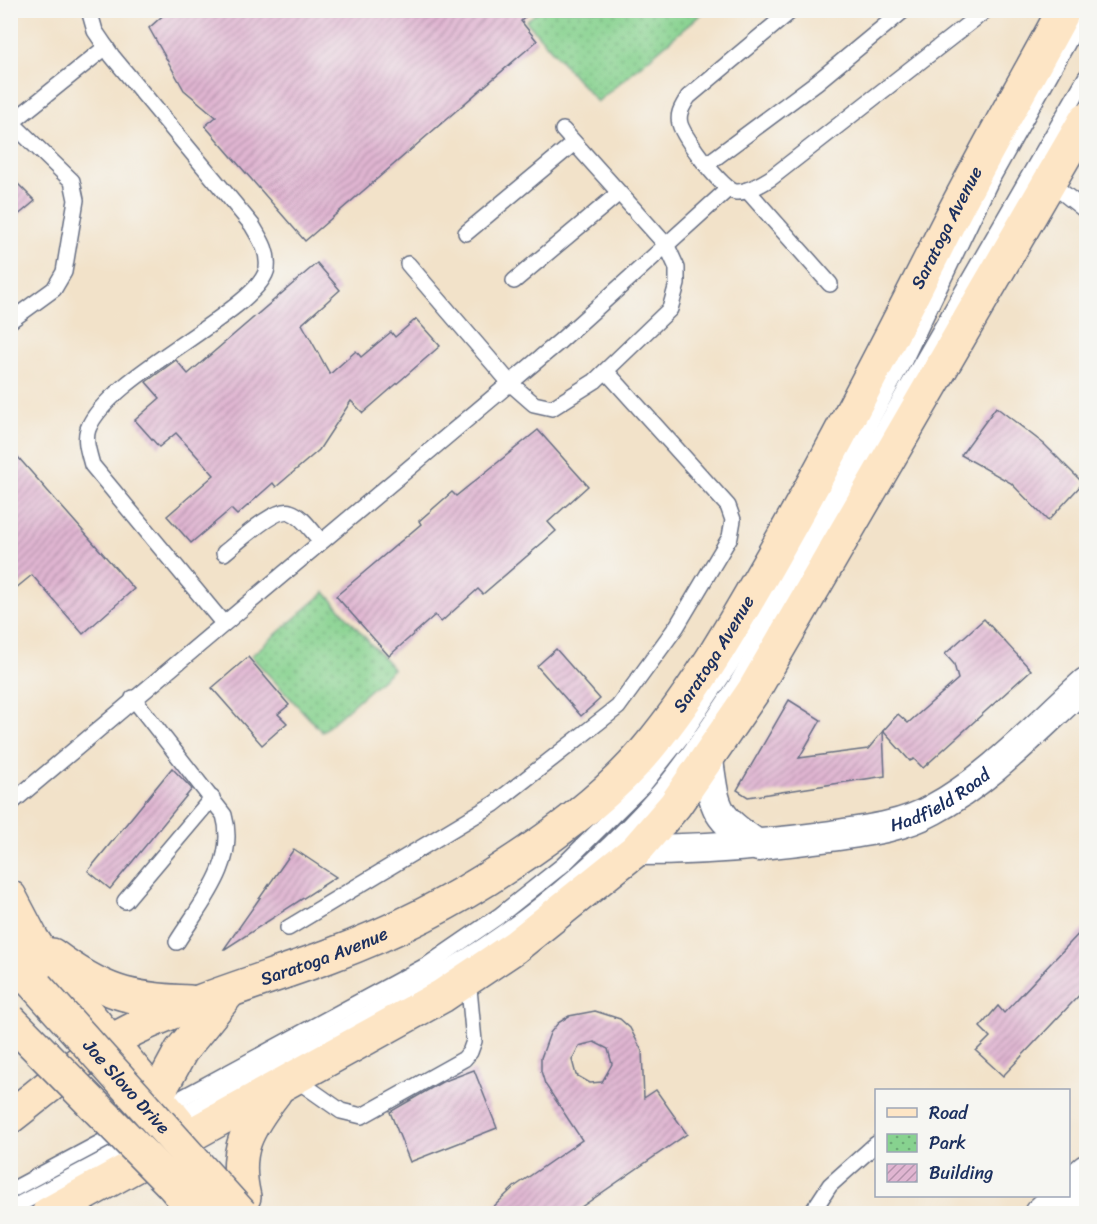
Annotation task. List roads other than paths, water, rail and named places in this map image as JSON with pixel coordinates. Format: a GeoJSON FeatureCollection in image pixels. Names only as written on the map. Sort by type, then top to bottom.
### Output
{"type":"FeatureCollection","features":[{"type":"Feature","properties":{"kind":"main road","name":"Saratoga Avenue"},"geometry":{"type":"LineString","coordinates":[[10,1117],[111,1042],[216,996],[332,955],[438,908],[507,867],[575,818],[647,750],[692,689],[728,634],[822,469],[867,386],[979,161],[1064,10]]}},
{"type":"Feature","properties":{"kind":"main road"},"geometry":{"type":"LineString","coordinates":[[48,1214],[160,1124],[287,1082],[442,996],[515,947],[636,850],[675,805],[754,690],[1041,176],[1086,119]]}},
{"type":"Feature","properties":{"kind":"main road"},"geometry":{"type":"LineString","coordinates":[[10,897],[21,949],[111,1042],[160,1124],[190,1214]]}},
{"type":"Feature","properties":{"kind":"main road"},"geometry":{"type":"LineString","coordinates":[[21,949],[117,993],[144,999],[216,996]]}},
{"type":"Feature","properties":{"kind":"main road","name":"Joe Slovo Drive"},"geometry":{"type":"LineString","coordinates":[[21,949],[37,987],[247,1208]]}},
{"type":"Feature","properties":{"kind":"main road"},"geometry":{"type":"LineString","coordinates":[[160,1124],[181,1051],[216,996]]}},
{"type":"Feature","properties":{"kind":"main road","name":"Joe Slovo Drive"},"geometry":{"type":"LineString","coordinates":[[10,1020],[170,1182],[198,1214]]}},
{"type":"Feature","properties":{"kind":"main road"},"geometry":{"type":"LineString","coordinates":[[247,1208],[238,1173],[245,1138],[258,1113],[287,1082]]}},
{"type":"Feature","properties":{"kind":"main road"},"geometry":{"type":"LineString","coordinates":[[160,1124],[247,1208]]}},
{"type":"Feature","properties":{"kind":"street","name":"Hadfield Road"},"geometry":{"type":"LineString","coordinates":[[636,850],[759,846],[897,824],[931,811],[990,769],[1086,683]]}},
{"type":"Feature","properties":{"kind":"street"},"geometry":{"type":"LineString","coordinates":[[708,760],[713,797],[722,819],[759,846]]}},
{"type":"Feature","properties":{"kind":"street"},"geometry":{"type":"LineString","coordinates":[[1070,1184],[1086,1170]]}},
{"type":"Feature","properties":{"kind":"street"},"geometry":{"type":"LineString","coordinates":[[1039,1214],[1057,1197]]}},
{"type":"Feature","properties":{"kind":"street"},"geometry":{"type":"LineString","coordinates":[[1076,1214],[1086,1203]]}},
{"type":"Feature","properties":{"kind":"lane"},"geometry":{"type":"LineString","coordinates":[[89,10],[95,30],[106,47],[252,225],[267,252],[267,269],[250,294],[124,387],[102,408],[88,429],[86,446],[93,465],[118,500],[223,623]]}},
{"type":"Feature","properties":{"kind":"lane"},"geometry":{"type":"LineString","coordinates":[[792,10],[688,97],[679,113],[680,124],[686,138],[728,190],[738,192],[747,190],[771,178],[986,10]]}},
{"type":"Feature","properties":{"kind":"lane"},"geometry":{"type":"LineString","coordinates":[[707,164],[817,82],[904,10]]}},
{"type":"Feature","properties":{"kind":"lane"},"geometry":{"type":"LineString","coordinates":[[10,1191],[160,1124],[446,952],[499,916],[563,865],[642,786],[684,734],[734,659],[843,472],[904,361],[990,183],[1086,10]]}},
{"type":"Feature","properties":{"kind":"lane"},"geometry":{"type":"LineString","coordinates":[[10,321],[54,289],[64,272],[76,200],[72,181],[11,123],[106,47]]}},
{"type":"Feature","properties":{"kind":"lane"},"geometry":{"type":"LineString","coordinates":[[10,1209],[160,1124],[444,971],[510,926],[563,884],[644,809],[700,739],[735,686],[1041,176],[1086,77]]}},
{"type":"Feature","properties":{"kind":"lane"},"geometry":{"type":"LineString","coordinates":[[408,264],[510,383],[534,404],[552,408],[578,394],[606,371],[670,309],[677,284],[677,268],[667,246],[562,130]]}},
{"type":"Feature","properties":{"kind":"lane"},"geometry":{"type":"LineString","coordinates":[[466,233],[574,143]]}},
{"type":"Feature","properties":{"kind":"lane"},"geometry":{"type":"LineString","coordinates":[[1041,176],[1086,211]]}},
{"type":"Feature","properties":{"kind":"lane"},"geometry":{"type":"LineString","coordinates":[[10,804],[133,698],[510,383],[728,190]]}},
{"type":"Feature","properties":{"kind":"lane"},"geometry":{"type":"LineString","coordinates":[[747,190],[830,284]]}},
{"type":"Feature","properties":{"kind":"lane"},"geometry":{"type":"LineString","coordinates":[[514,281],[619,194]]}},
{"type":"Feature","properties":{"kind":"lane"},"geometry":{"type":"LineString","coordinates":[[288,928],[494,804],[618,707],[677,626],[730,537],[732,520],[728,506],[606,371]]}},
{"type":"Feature","properties":{"kind":"lane"},"geometry":{"type":"LineString","coordinates":[[224,553],[275,513],[289,511],[299,516],[321,541]]}},
{"type":"Feature","properties":{"kind":"lane"},"geometry":{"type":"LineString","coordinates":[[133,698],[212,798],[224,815],[229,830],[225,863],[177,942]]}},
{"type":"Feature","properties":{"kind":"lane"},"geometry":{"type":"LineString","coordinates":[[125,901],[212,798]]}},
{"type":"Feature","properties":{"kind":"lane"},"geometry":{"type":"LineString","coordinates":[[287,1082],[341,1111],[362,1116],[464,1059],[474,1041],[468,978]]}},
{"type":"Feature","properties":{"kind":"lane"},"geometry":{"type":"LineString","coordinates":[[811,1214],[830,1185],[875,1145]]}}]}
